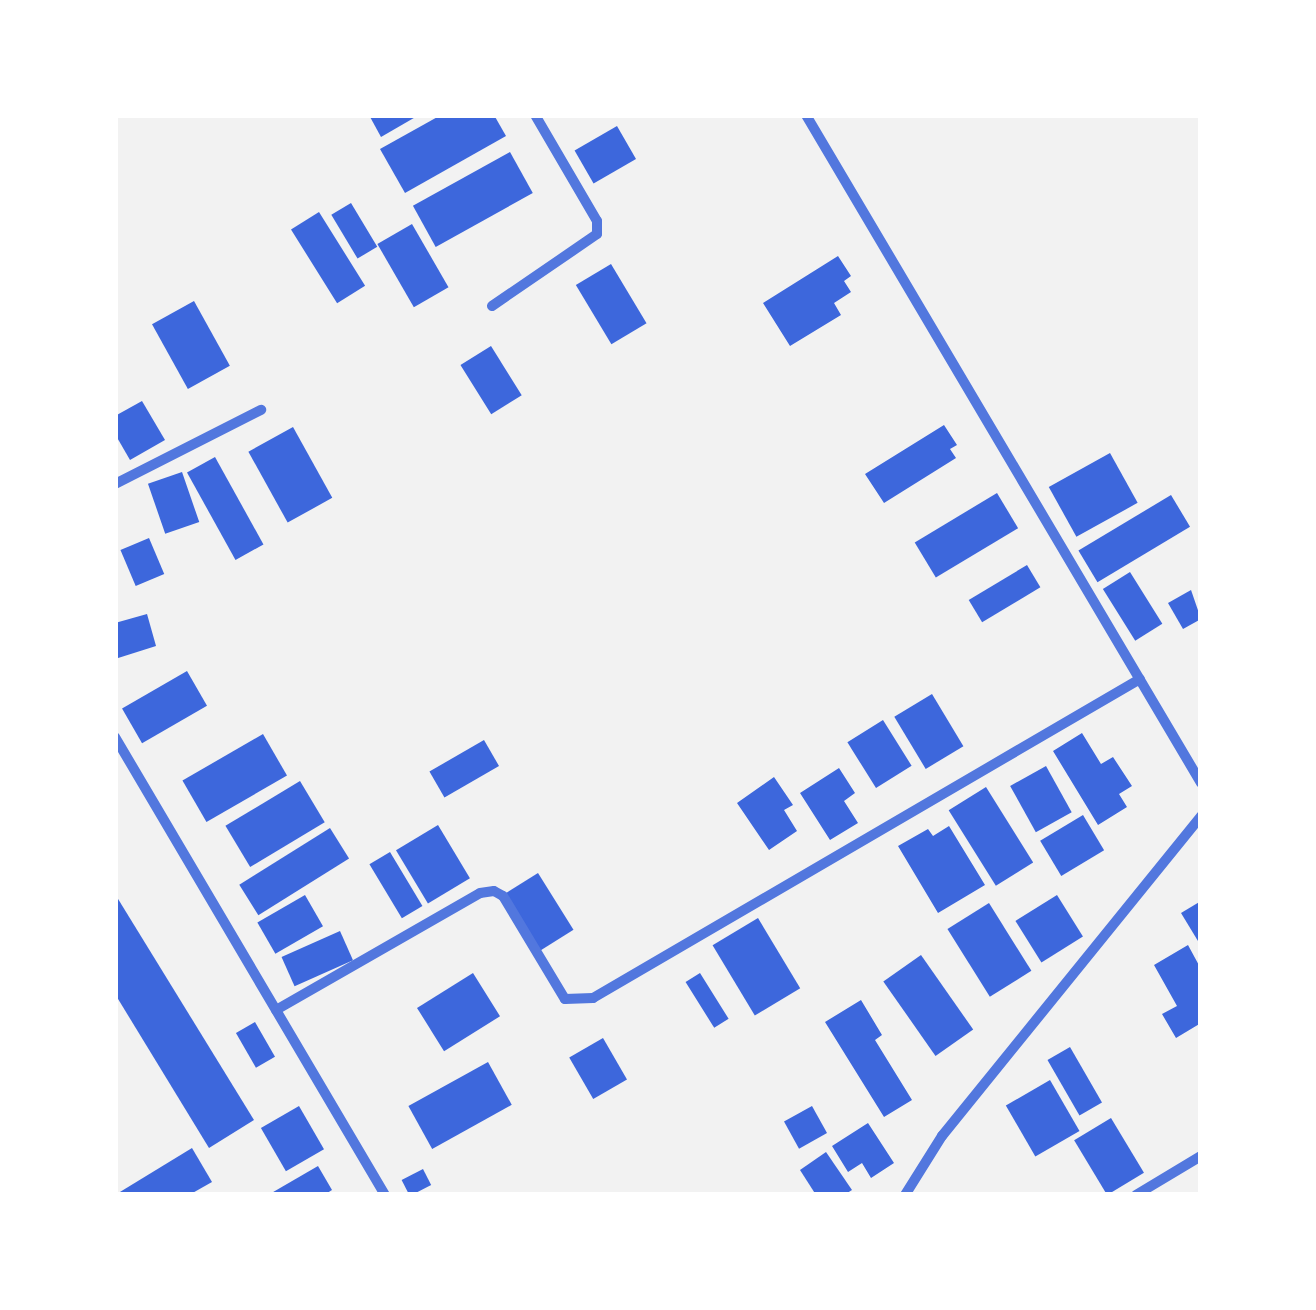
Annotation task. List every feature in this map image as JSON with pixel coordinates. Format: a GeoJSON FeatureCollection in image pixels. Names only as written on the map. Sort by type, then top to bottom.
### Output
{"type":"FeatureCollection","features":[{"type":"Feature","properties":{"kind":"street"},"geometry":{"type":"LineString","coordinates":[[492,306],[597,234],[597,221],[535,115]]}},
{"type":"Feature","properties":{"kind":"street"},"geometry":{"type":"LineString","coordinates":[[806,115],[1201,783]]}},
{"type":"Feature","properties":{"kind":"street"},"geometry":{"type":"LineString","coordinates":[[115,484],[261,410]]}},
{"type":"Feature","properties":{"kind":"street"},"geometry":{"type":"LineString","coordinates":[[276,1010],[480,893],[494,891],[503,896],[565,998],[594,998],[1140,679]]}},
{"type":"Feature","properties":{"kind":"street"},"geometry":{"type":"LineString","coordinates":[[117,745],[385,1195]]}},
{"type":"Feature","properties":{"kind":"street"},"geometry":{"type":"LineString","coordinates":[[906,1195],[942,1136],[1201,816]]}},
{"type":"Feature","properties":{"kind":"street"},"geometry":{"type":"LineString","coordinates":[[1136,1195],[1201,1156]]}},
{"type":"Feature","properties":{"kind":"building"},"geometry":{"type":"Polygon","coordinates":[[[369,115],[419,115],[381,137],[369,115]]]}},
{"type":"Feature","properties":{"kind":"building"},"geometry":{"type":"Polygon","coordinates":[[[441,115],[494,115],[506,136],[405,193],[380,149],[441,115]]]}},
{"type":"Feature","properties":{"kind":"building"},"geometry":{"type":"Polygon","coordinates":[[[617,126],[636,159],[594,183],[575,150],[617,126]]]}},
{"type":"Feature","properties":{"kind":"building"},"geometry":{"type":"Polygon","coordinates":[[[510,152],[533,193],[436,247],[413,206],[510,152]]]}},
{"type":"Feature","properties":{"kind":"building"},"geometry":{"type":"Polygon","coordinates":[[[351,203],[377,247],[358,259],[331,215],[351,203]]]}},
{"type":"Feature","properties":{"kind":"building"},"geometry":{"type":"Polygon","coordinates":[[[319,212],[365,286],[337,303],[291,229],[319,212]]]}},
{"type":"Feature","properties":{"kind":"building"},"geometry":{"type":"Polygon","coordinates":[[[412,224],[448,287],[414,307],[377,244],[412,224]]]}},
{"type":"Feature","properties":{"kind":"building"},"geometry":{"type":"Polygon","coordinates":[[[838,256],[851,276],[844,281],[851,292],[834,303],[841,315],[790,346],[763,303],[838,256]]]}},
{"type":"Feature","properties":{"kind":"building"},"geometry":{"type":"Polygon","coordinates":[[[611,264],[647,323],[611,344],[576,285],[611,264]]]}},
{"type":"Feature","properties":{"kind":"building"},"geometry":{"type":"Polygon","coordinates":[[[194,301],[230,366],[188,389],[152,324],[194,301]]]}},
{"type":"Feature","properties":{"kind":"building"},"geometry":{"type":"Polygon","coordinates":[[[491,346],[522,395],[491,414],[460,365],[491,346]]]}},
{"type":"Feature","properties":{"kind":"building"},"geometry":{"type":"Polygon","coordinates":[[[142,401],[165,440],[130,460],[115,434],[115,416],[142,401]]]}},
{"type":"Feature","properties":{"kind":"building"},"geometry":{"type":"Polygon","coordinates":[[[944,425],[957,445],[950,449],[956,458],[884,503],[865,474],[944,425]]]}},
{"type":"Feature","properties":{"kind":"building"},"geometry":{"type":"Polygon","coordinates":[[[293,427],[332,498],[288,523],[248,452],[293,427]]]}},
{"type":"Feature","properties":{"kind":"building"},"geometry":{"type":"Polygon","coordinates":[[[1110,453],[1138,503],[1076,537],[1049,487],[1110,453]]]}},
{"type":"Feature","properties":{"kind":"building"},"geometry":{"type":"Polygon","coordinates":[[[215,457],[263,544],[235,560],[187,473],[215,457]]]}},
{"type":"Feature","properties":{"kind":"building"},"geometry":{"type":"Polygon","coordinates":[[[182,472],[199,522],[165,534],[148,484],[182,472]]]}},
{"type":"Feature","properties":{"kind":"building"},"geometry":{"type":"Polygon","coordinates":[[[997,493],[1018,528],[936,578],[915,542],[997,493]]]}},
{"type":"Feature","properties":{"kind":"building"},"geometry":{"type":"Polygon","coordinates":[[[1171,495],[1190,527],[1097,582],[1078,551],[1171,495]]]}},
{"type":"Feature","properties":{"kind":"building"},"geometry":{"type":"Polygon","coordinates":[[[149,538],[164,574],[136,586],[120,550],[149,538]]]}},
{"type":"Feature","properties":{"kind":"building"},"geometry":{"type":"Polygon","coordinates":[[[1027,565],[1040,587],[982,622],[969,600],[1027,565]]]}},
{"type":"Feature","properties":{"kind":"building"},"geometry":{"type":"Polygon","coordinates":[[[1130,572],[1162,624],[1135,641],[1103,589],[1130,572]]]}},
{"type":"Feature","properties":{"kind":"building"},"geometry":{"type":"Polygon","coordinates":[[[1191,590],[1201,619],[1183,629],[1168,603],[1191,590]]]}},
{"type":"Feature","properties":{"kind":"building"},"geometry":{"type":"Polygon","coordinates":[[[147,614],[156,646],[115,659],[115,623],[147,614]]]}},
{"type":"Feature","properties":{"kind":"building"},"geometry":{"type":"Polygon","coordinates":[[[187,671],[207,706],[142,743],[122,708],[187,671]]]}},
{"type":"Feature","properties":{"kind":"building"},"geometry":{"type":"Polygon","coordinates":[[[932,694],[963,746],[926,769],[894,717],[932,694]]]}},
{"type":"Feature","properties":{"kind":"building"},"geometry":{"type":"Polygon","coordinates":[[[883,720],[912,766],[876,788],[847,742],[883,720]]]}},
{"type":"Feature","properties":{"kind":"building"},"geometry":{"type":"Polygon","coordinates":[[[1082,733],[1101,764],[1113,757],[1132,786],[1119,794],[1127,807],[1098,825],[1053,751],[1082,733]]]}},
{"type":"Feature","properties":{"kind":"building"},"geometry":{"type":"Polygon","coordinates":[[[263,734],[287,776],[206,822],[182,780],[263,734]]]}},
{"type":"Feature","properties":{"kind":"building"},"geometry":{"type":"Polygon","coordinates":[[[484,740],[499,766],[444,797],[429,772],[484,740]]]}},
{"type":"Feature","properties":{"kind":"building"},"geometry":{"type":"Polygon","coordinates":[[[1046,766],[1072,812],[1036,832],[1010,786],[1046,766]]]}},
{"type":"Feature","properties":{"kind":"building"},"geometry":{"type":"Polygon","coordinates":[[[839,768],[855,793],[844,801],[858,823],[830,840],[800,793],[839,768]]]}},
{"type":"Feature","properties":{"kind":"building"},"geometry":{"type":"Polygon","coordinates":[[[774,777],[793,805],[784,810],[797,831],[769,850],[737,803],[774,777]]]}},
{"type":"Feature","properties":{"kind":"building"},"geometry":{"type":"Polygon","coordinates":[[[300,781],[325,822],[250,867],[225,826],[300,781]]]}},
{"type":"Feature","properties":{"kind":"building"},"geometry":{"type":"Polygon","coordinates":[[[986,787],[1033,862],[996,886],[949,810],[986,787]]]}},
{"type":"Feature","properties":{"kind":"building"},"geometry":{"type":"Polygon","coordinates":[[[1083,815],[1104,850],[1061,876],[1040,841],[1083,815]]]}},
{"type":"Feature","properties":{"kind":"building"},"geometry":{"type":"Polygon","coordinates":[[[438,825],[470,878],[428,903],[396,850],[438,825]]]}},
{"type":"Feature","properties":{"kind":"building"},"geometry":{"type":"Polygon","coordinates":[[[949,826],[985,885],[938,913],[898,846],[928,829],[933,836],[949,826]]]}},
{"type":"Feature","properties":{"kind":"building"},"geometry":{"type":"Polygon","coordinates":[[[330,828],[349,859],[258,915],[239,885],[330,828]]]}},
{"type":"Feature","properties":{"kind":"building"},"geometry":{"type":"Polygon","coordinates":[[[390,852],[422,906],[402,918],[369,864],[390,852]]]}},
{"type":"Feature","properties":{"kind":"building"},"geometry":{"type":"Polygon","coordinates":[[[538,873],[574,930],[540,950],[505,894],[538,873]]]}},
{"type":"Feature","properties":{"kind":"building"},"geometry":{"type":"Polygon","coordinates":[[[115,894],[254,1120],[209,1148],[115,994],[115,894]]]}},
{"type":"Feature","properties":{"kind":"building"},"geometry":{"type":"Polygon","coordinates":[[[305,895],[323,926],[275,954],[257,922],[305,895]]]}},
{"type":"Feature","properties":{"kind":"building"},"geometry":{"type":"Polygon","coordinates":[[[1057,895],[1083,937],[1041,963],[1015,921],[1057,895]]]}},
{"type":"Feature","properties":{"kind":"building"},"geometry":{"type":"Polygon","coordinates":[[[1201,901],[1201,946],[1181,913],[1201,901]]]}},
{"type":"Feature","properties":{"kind":"building"},"geometry":{"type":"Polygon","coordinates":[[[989,903],[1031,971],[990,997],[947,929],[989,903]]]}},
{"type":"Feature","properties":{"kind":"building"},"geometry":{"type":"Polygon","coordinates":[[[758,918],[800,988],[755,1016],[713,945],[758,918]]]}},
{"type":"Feature","properties":{"kind":"building"},"geometry":{"type":"Polygon","coordinates":[[[340,931],[353,960],[295,986],[282,957],[340,931]]]}},
{"type":"Feature","properties":{"kind":"building"},"geometry":{"type":"Polygon","coordinates":[[[1188,945],[1201,969],[1201,1023],[1176,1038],[1162,1014],[1177,1006],[1154,965],[1188,945]]]}},
{"type":"Feature","properties":{"kind":"building"},"geometry":{"type":"Polygon","coordinates":[[[921,955],[973,1030],[936,1056],[883,981],[921,955]]]}},
{"type":"Feature","properties":{"kind":"building"},"geometry":{"type":"Polygon","coordinates":[[[473,973],[500,1016],[444,1051],[417,1008],[473,973]]]}},
{"type":"Feature","properties":{"kind":"building"},"geometry":{"type":"Polygon","coordinates":[[[700,973],[729,1019],[714,1028],[686,982],[700,973]]]}},
{"type":"Feature","properties":{"kind":"building"},"geometry":{"type":"Polygon","coordinates":[[[861,1000],[882,1035],[875,1040],[912,1100],[884,1117],[825,1022],[861,1000]]]}},
{"type":"Feature","properties":{"kind":"building"},"geometry":{"type":"Polygon","coordinates":[[[255,1022],[275,1057],[256,1068],[236,1033],[255,1022]]]}},
{"type":"Feature","properties":{"kind":"building"},"geometry":{"type":"Polygon","coordinates":[[[603,1038],[627,1080],[593,1099],[569,1058],[603,1038]]]}},
{"type":"Feature","properties":{"kind":"building"},"geometry":{"type":"Polygon","coordinates":[[[1070,1047],[1102,1102],[1079,1115],[1047,1060],[1070,1047]]]}},
{"type":"Feature","properties":{"kind":"building"},"geometry":{"type":"Polygon","coordinates":[[[488,1062],[512,1105],[432,1149],[408,1106],[488,1062]]]}},
{"type":"Feature","properties":{"kind":"building"},"geometry":{"type":"Polygon","coordinates":[[[1050,1080],[1080,1131],[1035,1157],[1006,1106],[1050,1080]]]}},
{"type":"Feature","properties":{"kind":"building"},"geometry":{"type":"Polygon","coordinates":[[[299,1106],[324,1149],[286,1171],[261,1128],[299,1106]]]}},
{"type":"Feature","properties":{"kind":"building"},"geometry":{"type":"Polygon","coordinates":[[[812,1106],[827,1133],[799,1149],[784,1122],[812,1106]]]}},
{"type":"Feature","properties":{"kind":"building"},"geometry":{"type":"Polygon","coordinates":[[[1111,1118],[1144,1173],[1107,1195],[1074,1140],[1111,1118]]]}},
{"type":"Feature","properties":{"kind":"building"},"geometry":{"type":"Polygon","coordinates":[[[868,1123],[894,1163],[871,1178],[862,1163],[848,1172],[832,1146],[868,1123]]]}},
{"type":"Feature","properties":{"kind":"building"},"geometry":{"type":"Polygon","coordinates":[[[192,1148],[212,1182],[189,1195],[115,1195],[192,1148]]]}},
{"type":"Feature","properties":{"kind":"building"},"geometry":{"type":"Polygon","coordinates":[[[826,1152],[852,1190],[844,1195],[816,1195],[800,1170],[826,1152]]]}},
{"type":"Feature","properties":{"kind":"building"},"geometry":{"type":"Polygon","coordinates":[[[318,1166],[332,1190],[324,1195],[268,1195],[318,1166]]]}},
{"type":"Feature","properties":{"kind":"building"},"geometry":{"type":"Polygon","coordinates":[[[423,1169],[431,1185],[409,1195],[402,1180],[423,1169]]]}}]}
